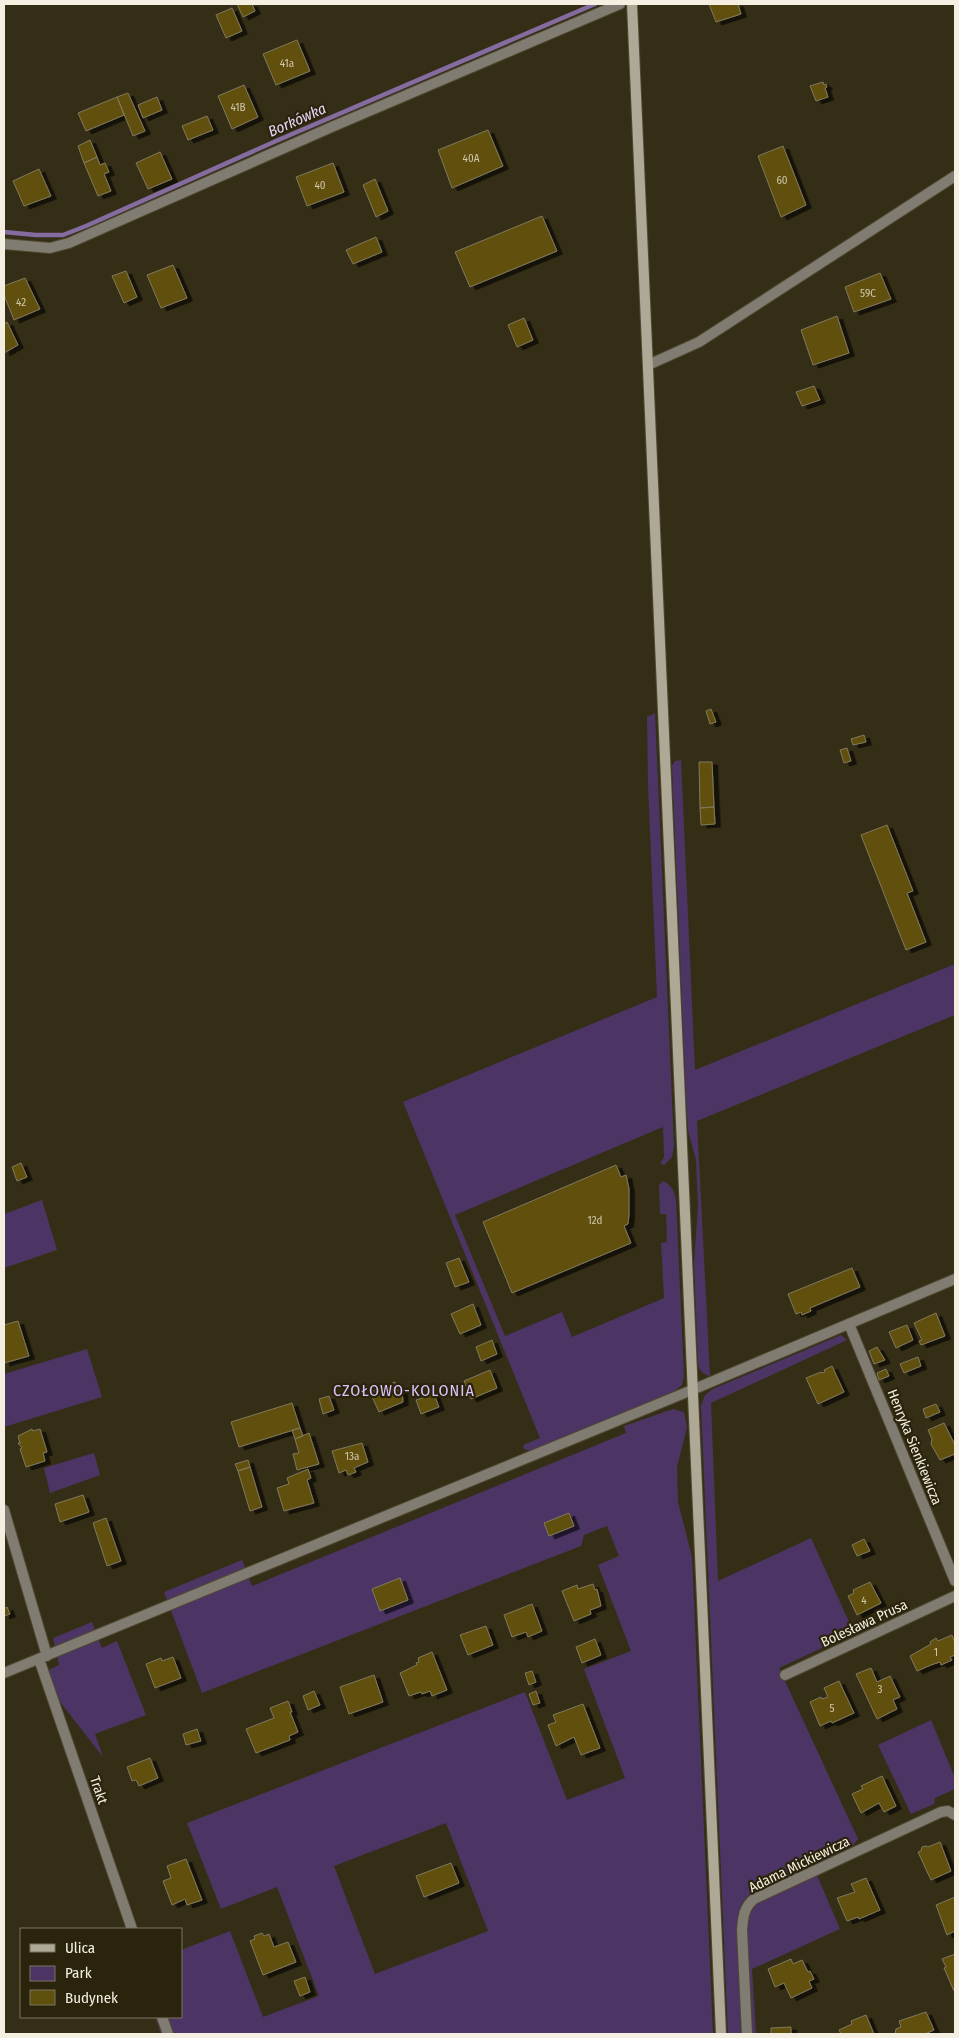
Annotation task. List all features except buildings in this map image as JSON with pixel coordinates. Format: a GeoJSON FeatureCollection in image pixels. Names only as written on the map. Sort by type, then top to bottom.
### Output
{"type":"FeatureCollection","features":[{"type":"Feature","properties":{"kind":"main road"},"geometry":{"type":"LineString","coordinates":[[632,4],[721,2034]]}},
{"type":"Feature","properties":{"kind":"street"},"geometry":{"type":"LineString","coordinates":[[4,244],[50,248],[69,244],[334,126],[620,4]]}},
{"type":"Feature","properties":{"kind":"street"},"geometry":{"type":"LineString","coordinates":[[648,365],[698,342],[955,176]]}},
{"type":"Feature","properties":{"kind":"street"},"geometry":{"type":"LineString","coordinates":[[4,1673],[692,1390],[955,1279]]}},
{"type":"Feature","properties":{"kind":"street","name":"Henryka Sienkiewicza"},"geometry":{"type":"LineString","coordinates":[[849,1324],[955,1581]]}},
{"type":"Feature","properties":{"kind":"street","name":"Trakt"},"geometry":{"type":"LineString","coordinates":[[4,1510],[43,1657],[132,1928]]}},
{"type":"Feature","properties":{"kind":"street","name":"Bolesława Prusa"},"geometry":{"type":"LineString","coordinates":[[785,1675],[955,1596]]}},
{"type":"Feature","properties":{"kind":"street","name":"Adama Mickiewicza"},"geometry":{"type":"LineString","coordinates":[[747,2034],[742,1930],[748,1904],[754,1899],[941,1812],[948,1811],[955,1815]]}},
{"type":"Feature","properties":{"kind":"street"},"geometry":{"type":"LineString","coordinates":[[162,2018],[168,2034]]}},
{"type":"Feature","properties":{"kind":"green space"},"geometry":{"type":"Polygon","coordinates":[[[655,713],[674,1146],[672,1157],[664,1165],[660,1164],[664,1157],[663,1127],[455,1215],[505,1336],[562,1312],[572,1337],[664,1298],[661,1243],[667,1242],[666,1214],[660,1214],[659,1185],[663,1181],[669,1184],[676,1200],[684,1376],[682,1385],[671,1394],[531,1451],[524,1449],[523,1445],[540,1438],[403,1102],[657,997],[647,717],[655,713]]]}},
{"type":"Feature","properties":{"kind":"green space"},"geometry":{"type":"Polygon","coordinates":[[[681,760],[695,1070],[955,964],[955,1015],[697,1121],[710,1376],[701,1371],[698,1363],[694,1263],[698,1206],[696,1160],[688,1131],[686,1099],[672,766],[675,761],[681,760]]]}},
{"type":"Feature","properties":{"kind":"green space"},"geometry":{"type":"Polygon","coordinates":[[[42,1200],[57,1250],[4,1268],[4,1214],[42,1200]]]}},
{"type":"Feature","properties":{"kind":"green space"},"geometry":{"type":"Polygon","coordinates":[[[841,1335],[847,1340],[711,1403],[718,1581],[811,1538],[854,1633],[779,1668],[858,1839],[854,1844],[816,1865],[766,1887],[760,1883],[751,1887],[752,1892],[742,1903],[738,1914],[741,2034],[728,2034],[701,1406],[705,1395],[713,1389],[841,1335]]]}},
{"type":"Feature","properties":{"kind":"green space"},"geometry":{"type":"Polygon","coordinates":[[[87,1349],[102,1397],[4,1427],[4,1374],[87,1349]]]}},
{"type":"Feature","properties":{"kind":"green space"},"geometry":{"type":"Polygon","coordinates":[[[673,1409],[684,1412],[687,1427],[677,1467],[678,1502],[692,1557],[713,2034],[161,2034],[155,2018],[182,2018],[182,1950],[230,1931],[263,2017],[319,1996],[277,1887],[221,1909],[187,1823],[525,1692],[567,1800],[625,1778],[584,1669],[631,1651],[598,1565],[619,1556],[607,1526],[584,1535],[581,1546],[202,1693],[164,1592],[242,1560],[252,1586],[626,1433],[624,1426],[673,1409]],[[446,1823],[334,1866],[375,1974],[488,1931],[446,1823]]]}},
{"type":"Feature","properties":{"kind":"green space"},"geometry":{"type":"Polygon","coordinates":[[[94,1453],[100,1475],[50,1493],[44,1468],[94,1453]]]}},
{"type":"Feature","properties":{"kind":"green space"},"geometry":{"type":"Polygon","coordinates":[[[92,1622],[102,1648],[117,1641],[146,1715],[95,1734],[103,1757],[39,1675],[59,1665],[53,1638],[92,1622]]]}},
{"type":"Feature","properties":{"kind":"green space"},"geometry":{"type":"Polygon","coordinates":[[[931,1720],[955,1778],[955,1789],[935,1798],[934,1804],[911,1814],[878,1745],[931,1720]]]}},
{"type":"Feature","properties":{"kind":"green space"},"geometry":{"type":"Polygon","coordinates":[[[816,1873],[840,1929],[752,1969],[756,2034],[751,2034],[746,1935],[749,1914],[759,1901],[816,1873]]]}},
{"type":"Feature","properties":{"kind":"waterway","name":"Borkówka"},"geometry":{"type":"LineString","coordinates":[[4,232],[63,235],[595,4]]}},
{"type":"Feature","properties":{"kind":"district","name":"CZOŁOWO-KOLONIA"},"geometry":{"type":"Point","coordinates":[404,1390]}}]}
